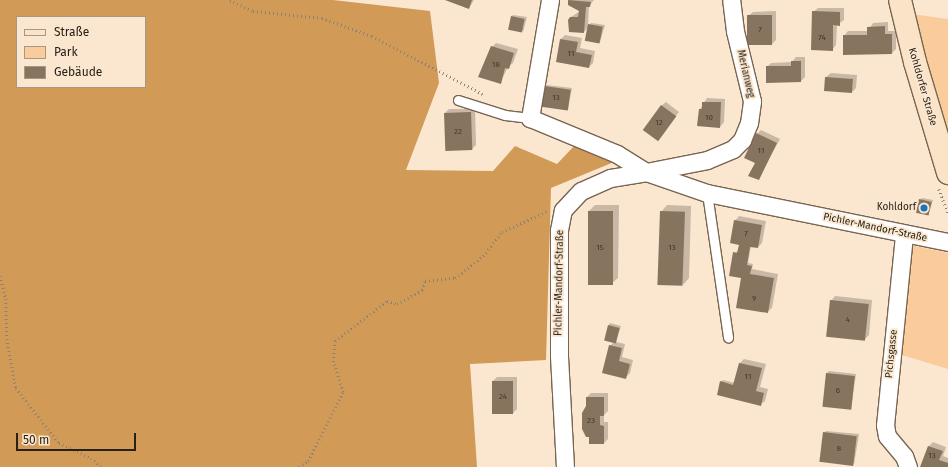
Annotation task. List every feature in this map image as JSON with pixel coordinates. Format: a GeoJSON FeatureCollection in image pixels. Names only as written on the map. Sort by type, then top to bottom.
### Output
{"type":"FeatureCollection","features":[{"type":"Feature","properties":{"kind":"street"},"geometry":{"type":"LineString","coordinates":[[530,118],[550,0]]}},
{"type":"Feature","properties":{"kind":"street","name":"Merianweg"},"geometry":{"type":"LineString","coordinates":[[646,172],[707,160],[733,149],[742,140],[750,123],[752,101],[735,31],[731,0]]}},
{"type":"Feature","properties":{"kind":"street","name":"Kohldorfer Straße"},"geometry":{"type":"LineString","coordinates":[[900,0],[914,62],[948,173]]}},
{"type":"Feature","properties":{"kind":"street","name":"Pichler-Mandorf-Straße"},"geometry":{"type":"LineString","coordinates":[[530,118],[617,154],[646,172],[707,193],[904,235],[948,242]]}},
{"type":"Feature","properties":{"kind":"street"},"geometry":{"type":"LineString","coordinates":[[563,210],[581,191],[594,184],[646,172]]}},
{"type":"Feature","properties":{"kind":"street","name":"Pichler-Mandorf-Straße"},"geometry":{"type":"LineString","coordinates":[[563,210],[558,264],[565,467]]}},
{"type":"Feature","properties":{"kind":"street","name":"Pichsgasse"},"geometry":{"type":"LineString","coordinates":[[904,235],[886,425],[887,436],[904,456],[908,467]]}},
{"type":"Feature","properties":{"kind":"lane"},"geometry":{"type":"LineString","coordinates":[[458,100],[506,115],[530,118]]}},
{"type":"Feature","properties":{"kind":"lane"},"geometry":{"type":"LineString","coordinates":[[707,193],[728,337]]}},
{"type":"Feature","properties":{"kind":"path"},"geometry":{"type":"LineString","coordinates":[[230,0],[253,11],[322,18],[372,36],[489,97]]}},
{"type":"Feature","properties":{"kind":"path"},"geometry":{"type":"LineString","coordinates":[[299,467],[308,461],[343,392],[333,362],[335,341],[387,301],[397,304],[422,290],[426,281],[455,278],[483,256],[502,232],[538,214],[563,210]]}},
{"type":"Feature","properties":{"kind":"path"},"geometry":{"type":"LineString","coordinates":[[0,276],[6,299],[7,339],[16,388],[59,443],[91,458],[102,467]]}},
{"type":"Feature","properties":{"kind":"green space"},"geometry":{"type":"Polygon","coordinates":[[[912,14],[948,19],[948,139],[912,14]]]}},
{"type":"Feature","properties":{"kind":"green space"},"geometry":{"type":"Polygon","coordinates":[[[910,245],[948,253],[948,369],[902,355],[910,245]]]}},
{"type":"Feature","properties":{"kind":"shaded area"},"geometry":{"type":"Polygon","coordinates":[[[0,0],[333,0],[430,11],[439,83],[406,170],[493,171],[515,146],[557,164],[576,144],[614,162],[551,188],[546,360],[470,364],[477,467],[0,467],[0,0]]]}},
{"type":"Feature","properties":{"kind":"building"},"geometry":{"type":"Polygon","coordinates":[[[445,0],[472,0],[469,9],[445,0]]]}},
{"type":"Feature","properties":{"kind":"building"},"geometry":{"type":"Polygon","coordinates":[[[568,0],[591,2],[590,7],[586,7],[584,33],[569,32],[568,20],[570,17],[578,17],[579,11],[568,5],[568,0]]]}},
{"type":"Feature","properties":{"kind":"building"},"geometry":{"type":"Polygon","coordinates":[[[812,11],[840,12],[840,26],[833,25],[833,51],[811,50],[812,11]]]}},
{"type":"Feature","properties":{"kind":"building"},"geometry":{"type":"Polygon","coordinates":[[[747,15],[772,15],[772,45],[747,45],[747,15]]]}},
{"type":"Feature","properties":{"kind":"building"},"geometry":{"type":"Polygon","coordinates":[[[511,16],[525,19],[522,33],[508,30],[511,16]]]}},
{"type":"Feature","properties":{"kind":"building"},"geometry":{"type":"Polygon","coordinates":[[[588,24],[603,27],[599,44],[585,41],[588,24]]]}},
{"type":"Feature","properties":{"kind":"building"},"geometry":{"type":"Polygon","coordinates":[[[885,26],[885,34],[892,34],[892,54],[843,55],[843,35],[867,35],[867,27],[885,26]]]}},
{"type":"Feature","properties":{"kind":"building"},"geometry":{"type":"Polygon","coordinates":[[[560,39],[578,42],[576,52],[592,55],[589,68],[556,62],[560,39]]]}},
{"type":"Feature","properties":{"kind":"building"},"geometry":{"type":"Polygon","coordinates":[[[491,46],[514,53],[509,69],[505,68],[501,84],[478,77],[491,46]]]}},
{"type":"Feature","properties":{"kind":"building"},"geometry":{"type":"Polygon","coordinates":[[[791,61],[801,61],[801,82],[766,83],[766,66],[791,66],[791,61]]]}},
{"type":"Feature","properties":{"kind":"building"},"geometry":{"type":"Polygon","coordinates":[[[825,77],[853,79],[852,93],[824,91],[825,77]]]}},
{"type":"Feature","properties":{"kind":"building"},"geometry":{"type":"Polygon","coordinates":[[[544,86],[571,90],[568,111],[541,107],[544,86]]]}},
{"type":"Feature","properties":{"kind":"building"},"geometry":{"type":"Polygon","coordinates":[[[702,102],[721,102],[720,128],[697,126],[699,109],[702,109],[702,102]]]}},
{"type":"Feature","properties":{"kind":"building"},"geometry":{"type":"Polygon","coordinates":[[[661,105],[676,116],[658,141],[643,130],[661,105]]]}},
{"type":"Feature","properties":{"kind":"building"},"geometry":{"type":"Polygon","coordinates":[[[471,112],[472,150],[445,151],[444,113],[471,112]]]}},
{"type":"Feature","properties":{"kind":"building"},"geometry":{"type":"Polygon","coordinates":[[[756,133],[777,143],[759,180],[748,176],[755,163],[744,158],[756,133]]]}},
{"type":"Feature","properties":{"kind":"building","name":"Kohldorf"},"geometry":{"type":"Polygon","coordinates":[[[919,199],[932,202],[929,216],[916,213],[919,199]]]}},
{"type":"Feature","properties":{"kind":"building"},"geometry":{"type":"Polygon","coordinates":[[[588,211],[613,211],[613,285],[588,285],[588,211]]]}},
{"type":"Feature","properties":{"kind":"building"},"geometry":{"type":"Polygon","coordinates":[[[660,211],[685,212],[682,286],[657,285],[660,211]]]}},
{"type":"Feature","properties":{"kind":"building"},"geometry":{"type":"Polygon","coordinates":[[[734,220],[762,225],[758,248],[750,247],[747,265],[752,266],[750,274],[774,278],[768,313],[736,308],[741,278],[729,276],[733,252],[737,253],[739,245],[730,243],[734,220]]]}},
{"type":"Feature","properties":{"kind":"building"},"geometry":{"type":"Polygon","coordinates":[[[830,300],[869,304],[865,341],[826,337],[830,300]]]}},
{"type":"Feature","properties":{"kind":"building"},"geometry":{"type":"Polygon","coordinates":[[[608,325],[620,328],[616,343],[604,341],[608,325]]]}},
{"type":"Feature","properties":{"kind":"building"},"geometry":{"type":"Polygon","coordinates":[[[609,345],[622,348],[619,361],[630,364],[626,379],[602,373],[609,345]]]}},
{"type":"Feature","properties":{"kind":"building"},"geometry":{"type":"Polygon","coordinates":[[[739,363],[762,368],[756,391],[764,393],[761,406],[717,395],[720,381],[733,385],[739,363]]]}},
{"type":"Feature","properties":{"kind":"building"},"geometry":{"type":"Polygon","coordinates":[[[826,373],[855,376],[851,410],[822,407],[826,373]]]}},
{"type":"Feature","properties":{"kind":"building"},"geometry":{"type":"Polygon","coordinates":[[[492,381],[513,381],[513,414],[492,414],[492,381]]]}},
{"type":"Feature","properties":{"kind":"building"},"geometry":{"type":"Polygon","coordinates":[[[586,397],[604,397],[604,416],[600,416],[600,425],[604,426],[604,444],[589,444],[589,437],[586,437],[582,429],[582,413],[586,406],[586,397]]]}},
{"type":"Feature","properties":{"kind":"building"},"geometry":{"type":"Polygon","coordinates":[[[823,432],[857,436],[853,466],[819,462],[823,432]]]}},
{"type":"Feature","properties":{"kind":"building"},"geometry":{"type":"Polygon","coordinates":[[[928,446],[943,451],[939,460],[948,463],[948,467],[920,467],[928,446]]]}},
{"type":"Feature","properties":{"kind":"place","name":"Kohldorf"},"geometry":{"type":"Point","coordinates":[924,208]}}]}
